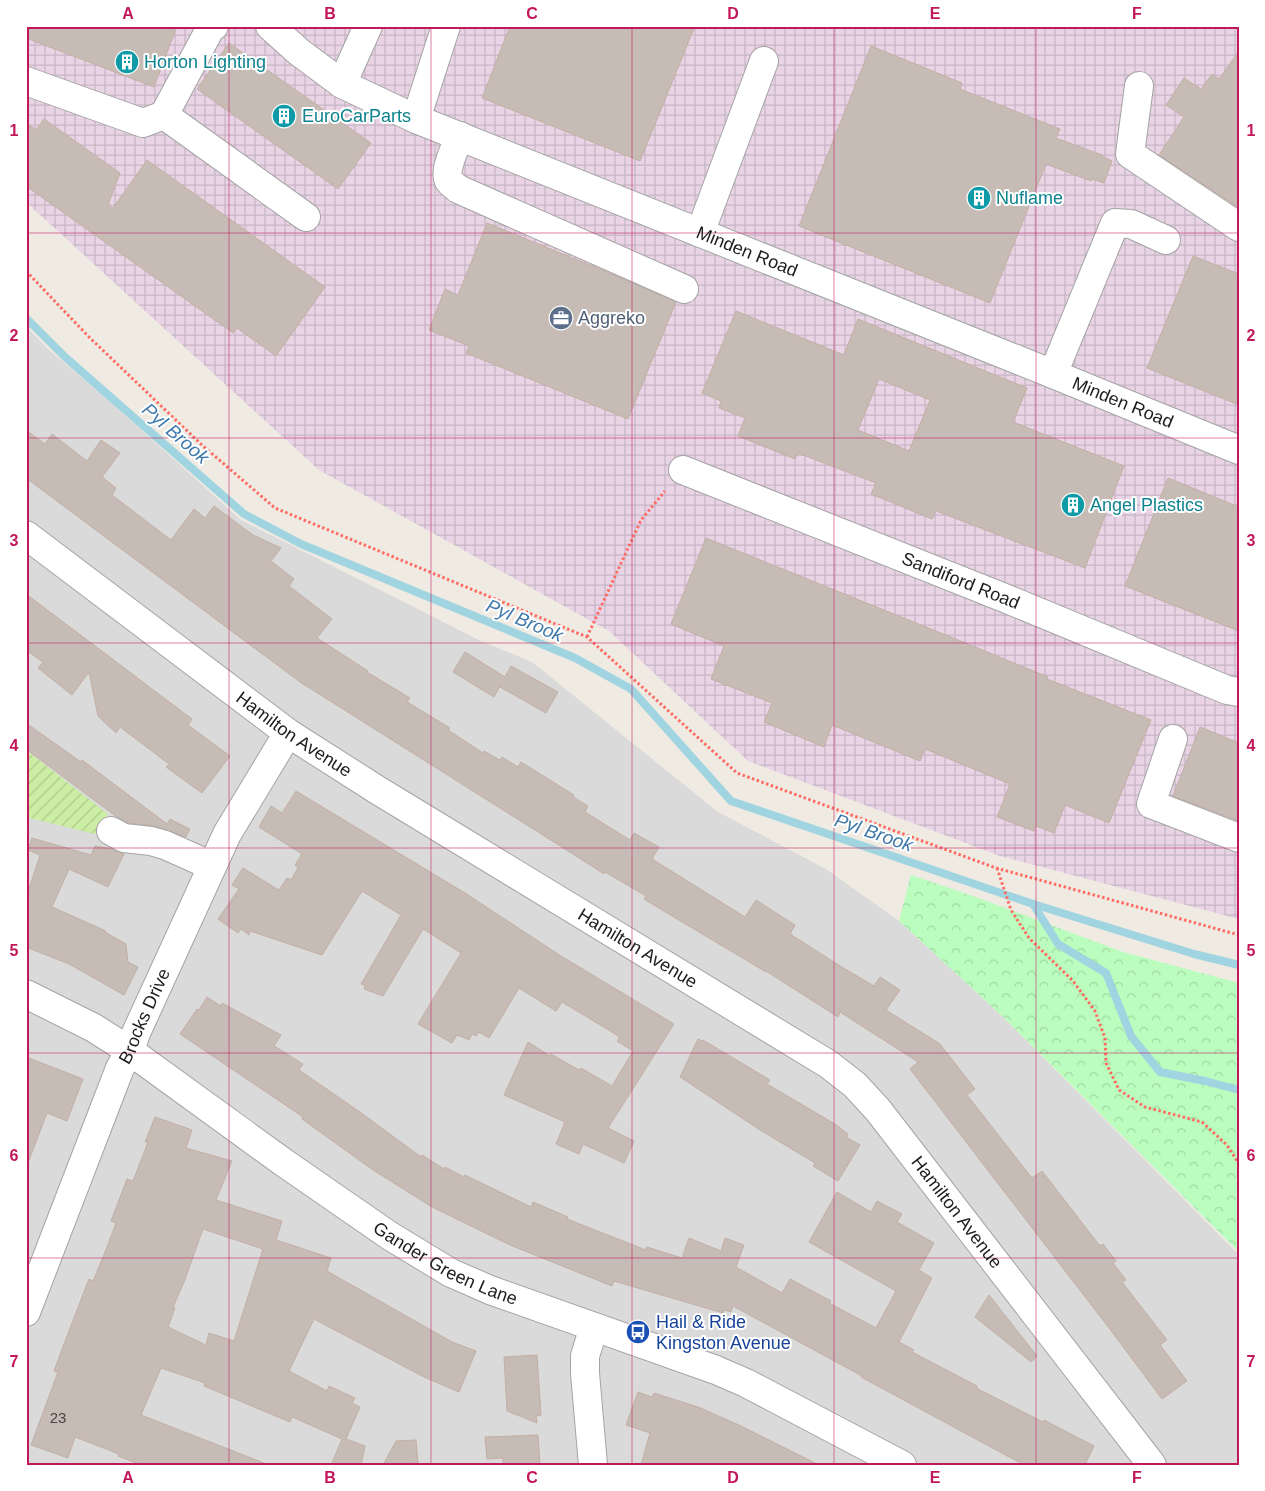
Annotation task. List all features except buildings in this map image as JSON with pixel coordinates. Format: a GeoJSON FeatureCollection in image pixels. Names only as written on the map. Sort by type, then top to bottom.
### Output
{"type":"FeatureCollection","features":[{"type":"Feature","properties":{"kind":"street"},"geometry":{"type":"LineString","coordinates":[[26,81],[143,123],[164,115],[210,29],[214,26]]}},
{"type":"Feature","properties":{"kind":"street","name":"Minden Road"},"geometry":{"type":"LineString","coordinates":[[270,26],[299,52],[342,84],[416,119],[1239,450]]}},
{"type":"Feature","properties":{"kind":"street"},"geometry":{"type":"LineString","coordinates":[[342,84],[368,26]]}},
{"type":"Feature","properties":{"kind":"street"},"geometry":{"type":"LineString","coordinates":[[416,119],[446,26]]}},
{"type":"Feature","properties":{"kind":"street"},"geometry":{"type":"LineString","coordinates":[[700,232],[764,61]]}},
{"type":"Feature","properties":{"kind":"street"},"geometry":{"type":"LineString","coordinates":[[1139,86],[1130,154],[1239,227]]}},
{"type":"Feature","properties":{"kind":"street"},"geometry":{"type":"LineString","coordinates":[[164,115],[306,217]]}},
{"type":"Feature","properties":{"kind":"street"},"geometry":{"type":"LineString","coordinates":[[460,136],[446,175],[449,182],[458,189],[684,289]]}},
{"type":"Feature","properties":{"kind":"street"},"geometry":{"type":"LineString","coordinates":[[1053,374],[1115,223],[1131,224],[1166,240]]}},
{"type":"Feature","properties":{"kind":"street","name":"Sandiford Road"},"geometry":{"type":"LineString","coordinates":[[683,470],[1007,599],[1227,690],[1239,692]]}},
{"type":"Feature","properties":{"kind":"street","name":"Hamilton Avenue"},"geometry":{"type":"LineString","coordinates":[[26,535],[288,733],[379,791],[828,1064],[856,1085],[944,1193],[1152,1465]]}},
{"type":"Feature","properties":{"kind":"street","name":"Brocks Drive"},"geometry":{"type":"LineString","coordinates":[[26,1312],[120,1068],[130,1051],[136,1033],[227,834],[288,733]]}},
{"type":"Feature","properties":{"kind":"street"},"geometry":{"type":"LineString","coordinates":[[1173,739],[1151,804],[1239,838]]}},
{"type":"Feature","properties":{"kind":"street"},"geometry":{"type":"LineString","coordinates":[[111,831],[124,838],[151,841],[165,845],[212,866]]}},
{"type":"Feature","properties":{"kind":"street","name":"Gander Green Lane"},"geometry":{"type":"LineString","coordinates":[[26,994],[94,1028],[130,1051],[283,1162],[373,1224],[451,1273],[490,1290],[731,1377],[902,1465]]}},
{"type":"Feature","properties":{"kind":"street"},"geometry":{"type":"LineString","coordinates":[[593,1465],[585,1356],[594,1327]]}},
{"type":"Feature","properties":{"kind":"path"},"geometry":{"type":"LineString","coordinates":[[26,271],[89,337],[202,446],[275,508],[587,637],[737,773],[996,868],[1239,935]]}},
{"type":"Feature","properties":{"kind":"path"},"geometry":{"type":"LineString","coordinates":[[587,637],[641,520],[683,470]]}},
{"type":"Feature","properties":{"kind":"path"},"geometry":{"type":"LineString","coordinates":[[996,868],[1011,910],[1029,938],[1072,981],[1095,1011],[1105,1038],[1106,1063],[1119,1090],[1145,1106],[1202,1122],[1227,1145],[1239,1164]]}},
{"type":"Feature","properties":{"kind":"shaded area"},"geometry":{"type":"Polygon","coordinates":[[[26,26],[1239,26],[1239,919],[1000,856],[748,761],[609,631],[319,470],[26,202],[26,26]]]}},
{"type":"Feature","properties":{"kind":"shaded area"},"geometry":{"type":"Polygon","coordinates":[[[26,326],[49,350],[106,398],[241,520],[481,641],[532,662],[718,812],[826,869],[899,921],[1000,1014],[1239,1255],[1239,1465],[26,1465],[26,326]]]}},
{"type":"Feature","properties":{"kind":"green space"},"geometry":{"type":"Polygon","coordinates":[[[26,750],[108,814],[99,835],[26,817],[26,750]]]}},
{"type":"Feature","properties":{"kind":"green space"},"geometry":{"type":"Polygon","coordinates":[[[911,875],[1123,952],[1239,983],[1239,1252],[1000,1014],[899,921],[911,875]]]}},
{"type":"Feature","properties":{"kind":"waterway","name":"Pyl Brook"},"geometry":{"type":"LineString","coordinates":[[26,318],[65,357],[244,514],[301,544],[575,658],[631,689],[731,801],[1033,904],[1194,954],[1239,965]]}},
{"type":"Feature","properties":{"kind":"waterway","name":"Pyl Brook"},"geometry":{"type":"LineString","coordinates":[[1033,904],[1058,944],[1106,973],[1131,1036],[1160,1072],[1239,1090]]}},
{"type":"Feature","properties":{"kind":"place","name":"Horton Lighting"},"geometry":{"type":"Point","coordinates":[127,62]}},
{"type":"Feature","properties":{"kind":"place","name":"EuroCarParts"},"geometry":{"type":"Point","coordinates":[284,116]}},
{"type":"Feature","properties":{"kind":"place","name":"Nuflame"},"geometry":{"type":"Point","coordinates":[979,198]}},
{"type":"Feature","properties":{"kind":"place","name":"Aggreko"},"geometry":{"type":"Point","coordinates":[561,318]}},
{"type":"Feature","properties":{"kind":"place","name":"Angel Plastics"},"geometry":{"type":"Point","coordinates":[1073,505]}},
{"type":"Feature","properties":{"kind":"place","name":"Hail & Ride Kingston Avenue"},"geometry":{"type":"Point","coordinates":[638,1332]}}]}
